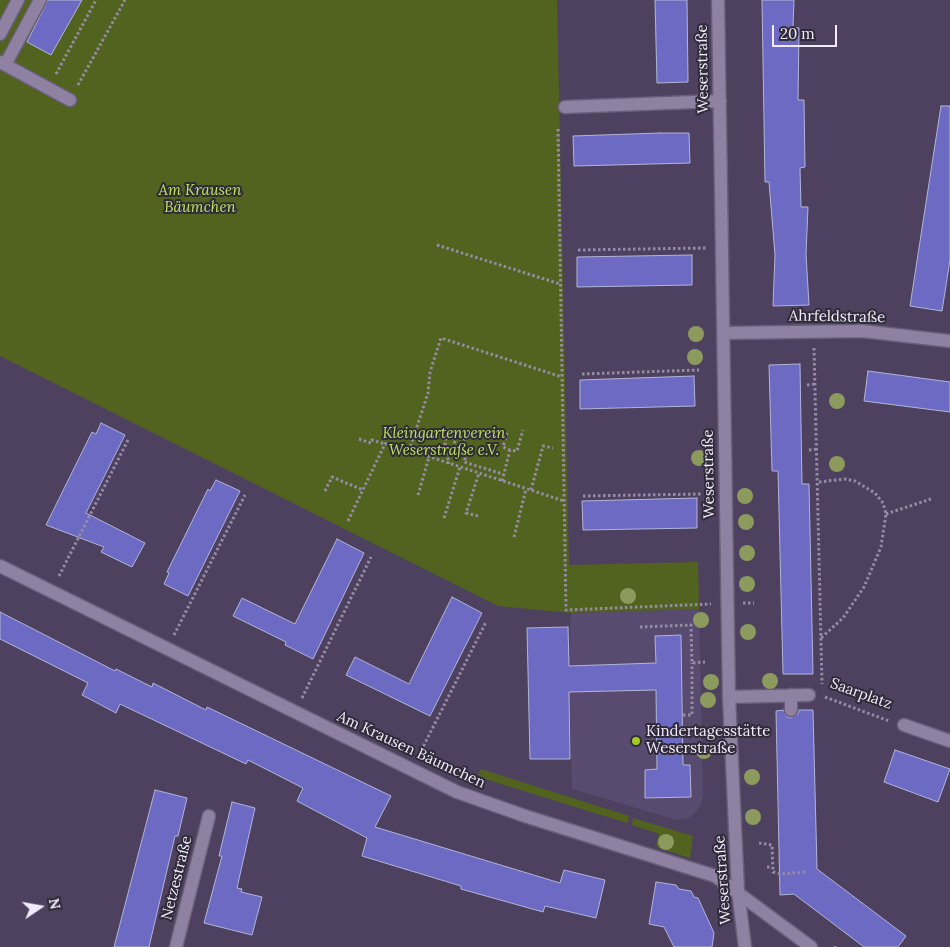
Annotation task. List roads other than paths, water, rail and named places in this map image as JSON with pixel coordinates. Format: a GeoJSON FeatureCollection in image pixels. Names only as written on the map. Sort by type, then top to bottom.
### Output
{"type":"FeatureCollection","features":[{"type":"Feature","properties":{"kind":"street"},"geometry":{"type":"LineString","coordinates":[[0,34],[18,0]]}},
{"type":"Feature","properties":{"kind":"street"},"geometry":{"type":"LineString","coordinates":[[40,0],[3,64],[70,100]]}},
{"type":"Feature","properties":{"kind":"street","name":"Weserstraße"},"geometry":{"type":"LineString","coordinates":[[718,0],[729,697],[738,891],[745,947]]}},
{"type":"Feature","properties":{"kind":"street"},"geometry":{"type":"LineString","coordinates":[[565,107],[720,101]]}},
{"type":"Feature","properties":{"kind":"street","name":"Ahrfeldstraße"},"geometry":{"type":"LineString","coordinates":[[724,334],[862,331],[950,341]]}},
{"type":"Feature","properties":{"kind":"street","name":"Am Krausen Bäumchen"},"geometry":{"type":"LineString","coordinates":[[0,566],[457,792],[525,816],[715,876],[738,891],[810,947]]}},
{"type":"Feature","properties":{"kind":"street"},"geometry":{"type":"LineString","coordinates":[[790,695],[791,710]]}},
{"type":"Feature","properties":{"kind":"street","name":"Saarplatz"},"geometry":{"type":"LineString","coordinates":[[729,697],[809,695]]}},
{"type":"Feature","properties":{"kind":"street","name":"Saarplatz"},"geometry":{"type":"LineString","coordinates":[[904,725],[950,741]]}},
{"type":"Feature","properties":{"kind":"street","name":"Netzestraße"},"geometry":{"type":"LineString","coordinates":[[176,947],[209,816]]}},
{"type":"Feature","properties":{"kind":"place","name":"Kindertagesstätte Weserstraße"},"geometry":{"type":"Point","coordinates":[636,741]}},
{"type":"Feature","properties":{"kind":"park label","name":"Kleingartenverein Weserstraße e.V."},"geometry":{"type":"Point","coordinates":[444,442]}}]}
